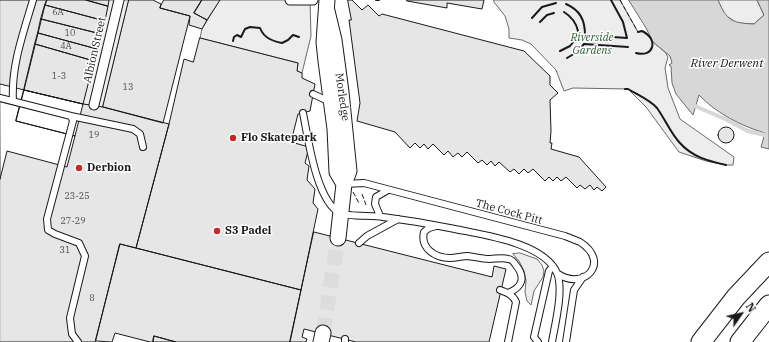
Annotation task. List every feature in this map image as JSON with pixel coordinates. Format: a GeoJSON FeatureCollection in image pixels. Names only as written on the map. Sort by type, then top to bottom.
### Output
{"type":"FeatureCollection","features":[{"type":"Feature","properties":{"kind":"main road"},"geometry":{"type":"LineString","coordinates":[[701,342],[736,297],[769,262]]}},
{"type":"Feature","properties":{"kind":"main road"},"geometry":{"type":"LineString","coordinates":[[740,342],[769,305]]}},
{"type":"Feature","properties":{"kind":"street","name":"Albion Street"},"geometry":{"type":"LineString","coordinates":[[94,105],[119,0]]}},
{"type":"Feature","properties":{"kind":"street"},"geometry":{"type":"LineString","coordinates":[[290,0],[314,0]]}},
{"type":"Feature","properties":{"kind":"street","name":"Morledge"},"geometry":{"type":"LineString","coordinates":[[327,5],[324,42],[327,74],[332,103],[337,172],[344,184]]}},
{"type":"Feature","properties":{"kind":"street","name":"Morledge"},"geometry":{"type":"LineString","coordinates":[[327,5],[335,47],[346,133],[349,171],[344,184],[338,238]]}},
{"type":"Feature","properties":{"kind":"lane"},"geometry":{"type":"LineString","coordinates":[[13,101],[12,84],[14,65],[32,0]]}},
{"type":"Feature","properties":{"kind":"lane"},"geometry":{"type":"LineString","coordinates":[[313,94],[332,103]]}},
{"type":"Feature","properties":{"kind":"lane"},"geometry":{"type":"LineString","coordinates":[[0,98],[70,116],[133,129],[140,134],[143,147]]}},
{"type":"Feature","properties":{"kind":"lane"},"geometry":{"type":"LineString","coordinates":[[303,113],[315,167],[323,194],[340,213],[380,216],[498,238],[520,245],[540,254],[553,266],[558,274],[560,289],[552,342]]}},
{"type":"Feature","properties":{"kind":"lane"},"geometry":{"type":"LineString","coordinates":[[70,116],[73,121],[47,219],[48,230],[79,243],[85,256],[70,318],[72,334],[78,342]]}},
{"type":"Feature","properties":{"kind":"lane","name":"The Cock Pitt"},"geometry":{"type":"LineString","coordinates":[[344,184],[364,183],[565,236],[579,242],[590,251],[595,265],[593,271],[583,277],[574,290],[566,342]]}},
{"type":"Feature","properties":{"kind":"lane"},"geometry":{"type":"LineString","coordinates":[[380,216],[375,204],[376,197],[388,190]]}},
{"type":"Feature","properties":{"kind":"lane"},"geometry":{"type":"LineString","coordinates":[[359,243],[367,236],[398,219]]}},
{"type":"Feature","properties":{"kind":"lane"},"geometry":{"type":"LineString","coordinates":[[438,226],[429,228],[424,232],[423,237],[424,244],[433,254],[448,258],[468,256],[491,259],[509,258],[520,272],[522,279],[516,290],[508,293]]}},
{"type":"Feature","properties":{"kind":"lane"},"geometry":{"type":"LineString","coordinates":[[538,342],[534,337],[549,271],[553,266]]}},
{"type":"Feature","properties":{"kind":"lane"},"geometry":{"type":"LineString","coordinates":[[558,274],[572,280],[583,277]]}},
{"type":"Feature","properties":{"kind":"lane"},"geometry":{"type":"LineString","coordinates":[[500,290],[514,297],[516,302],[508,342]]}},
{"type":"Feature","properties":{"kind":"shaded area"},"geometry":{"type":"Polygon","coordinates":[[[109,0],[129,0],[103,107],[83,104],[109,0]]]}},
{"type":"Feature","properties":{"kind":"shaded area"},"geometry":{"type":"Polygon","coordinates":[[[220,0],[310,0],[311,36],[302,73],[297,71],[298,63],[200,38],[202,29],[220,0]]]}},
{"type":"Feature","properties":{"kind":"shaded area","name":"Riverside Gardens"},"geometry":{"type":"Polygon","coordinates":[[[494,0],[620,0],[638,32],[642,31],[648,35],[668,57],[665,68],[668,88],[680,119],[734,157],[733,165],[706,161],[679,152],[646,107],[628,89],[573,88],[564,91],[556,70],[531,44],[522,40],[509,38],[509,29],[505,16],[494,0]]]}},
{"type":"Feature","properties":{"kind":"shaded area"},"geometry":{"type":"Polygon","coordinates":[[[718,0],[757,0],[764,15],[754,24],[737,23],[725,15],[718,0]]]}},
{"type":"Feature","properties":{"kind":"shaded area"},"geometry":{"type":"Polygon","coordinates":[[[520,253],[537,259],[542,265],[544,271],[543,277],[534,291],[531,305],[527,301],[525,292],[526,281],[524,271],[519,261],[513,254],[520,253]]]}},
{"type":"Feature","properties":{"kind":"water","name":"River Derwent"},"geometry":{"type":"Polygon","coordinates":[[[629,0],[718,0],[724,12],[731,20],[740,23],[754,24],[764,15],[757,0],[769,0],[769,149],[761,147],[765,133],[747,127],[729,118],[713,108],[699,95],[693,115],[676,94],[672,83],[671,66],[669,65],[672,63],[670,56],[653,42],[629,0]]]}},
{"type":"Feature","properties":{"kind":"building","name":"Derbion"},"geometry":{"type":"Polygon","coordinates":[[[0,0],[47,0],[24,90],[83,104],[103,107],[169,124],[136,248],[120,244],[95,342],[0,342],[0,0]]]}},
{"type":"Feature","properties":{"kind":"building"},"geometry":{"type":"Polygon","coordinates":[[[47,0],[86,0],[108,6],[105,21],[45,5],[47,0]]]}},
{"type":"Feature","properties":{"kind":"building"},"geometry":{"type":"Polygon","coordinates":[[[86,0],[109,0],[108,6],[86,0]]]}},
{"type":"Feature","properties":{"kind":"building"},"geometry":{"type":"Polygon","coordinates":[[[129,0],[153,0],[161,4],[160,8],[190,16],[163,123],[103,107],[129,0]]]}},
{"type":"Feature","properties":{"kind":"building"},"geometry":{"type":"Polygon","coordinates":[[[164,0],[202,0],[194,13],[207,20],[202,29],[189,25],[190,16],[160,8],[164,0]]]}},
{"type":"Feature","properties":{"kind":"building"},"geometry":{"type":"Polygon","coordinates":[[[202,0],[220,0],[207,20],[194,13],[202,0]]]}},
{"type":"Feature","properties":{"kind":"building"},"geometry":{"type":"Polygon","coordinates":[[[348,0],[352,0],[362,10],[368,5],[379,16],[382,14],[524,51],[550,76],[550,85],[558,93],[550,100],[551,149],[579,157],[606,187],[602,191],[597,187],[594,190],[590,185],[585,189],[580,185],[577,188],[566,177],[561,181],[557,177],[553,181],[549,177],[545,181],[533,169],[528,173],[524,169],[519,174],[514,169],[510,172],[499,162],[495,166],[491,161],[487,165],[482,160],[478,163],[467,152],[462,157],[458,153],[453,157],[448,151],[444,155],[433,144],[428,149],[424,144],[420,148],[415,143],[410,148],[395,132],[357,121],[360,103],[349,20],[351,20],[348,0]]]}},
{"type":"Feature","properties":{"kind":"building"},"geometry":{"type":"Polygon","coordinates":[[[407,0],[484,0],[482,9],[447,3],[447,8],[407,0]]]}},
{"type":"Feature","properties":{"kind":"building"},"geometry":{"type":"Polygon","coordinates":[[[45,5],[105,21],[101,34],[41,19],[45,5]]]}},
{"type":"Feature","properties":{"kind":"building"},"geometry":{"type":"Polygon","coordinates":[[[41,19],[101,34],[97,49],[38,33],[41,19]]]}},
{"type":"Feature","properties":{"kind":"building"},"geometry":{"type":"Polygon","coordinates":[[[38,33],[97,49],[94,61],[35,44],[38,33]]]}},
{"type":"Feature","properties":{"kind":"building"},"geometry":{"type":"Polygon","coordinates":[[[200,38],[298,63],[297,71],[302,73],[302,78],[315,84],[310,111],[298,114],[291,142],[309,147],[305,163],[309,166],[307,180],[315,189],[313,203],[318,209],[301,290],[136,248],[169,124],[184,59],[193,62],[200,38]]]}},
{"type":"Feature","properties":{"kind":"building"},"geometry":{"type":"Polygon","coordinates":[[[35,44],[94,61],[83,104],[24,90],[35,44]]]}},
{"type":"Feature","properties":{"kind":"building"},"geometry":{"type":"Polygon","coordinates":[[[0,84],[24,90],[16,121],[75,136],[67,167],[7,151],[0,179],[0,84]]]}},
{"type":"Feature","properties":{"kind":"building"},"geometry":{"type":"Polygon","coordinates":[[[24,90],[83,104],[75,136],[16,121],[24,90]]]}},
{"type":"Feature","properties":{"kind":"building"},"geometry":{"type":"Polygon","coordinates":[[[723,127],[729,127],[734,132],[732,141],[729,143],[723,143],[718,138],[718,132],[723,127]]]}},
{"type":"Feature","properties":{"kind":"building"},"geometry":{"type":"Polygon","coordinates":[[[314,232],[492,277],[494,266],[506,269],[489,342],[356,342],[304,329],[302,337],[307,339],[306,342],[290,342],[314,232]]]}},
{"type":"Feature","properties":{"kind":"building"},"geometry":{"type":"Polygon","coordinates":[[[120,244],[301,290],[290,342],[176,342],[154,336],[153,342],[150,342],[115,333],[112,342],[96,341],[120,244]]]}},
{"type":"Feature","properties":{"kind":"building"},"geometry":{"type":"Polygon","coordinates":[[[154,336],[176,342],[153,342],[154,336]]]}},
{"type":"Feature","properties":{"kind":"waterway"},"geometry":{"type":"LineString","coordinates":[[695,106],[748,131],[765,135]]}},
{"type":"Feature","properties":{"kind":"tunnel"},"geometry":{"type":"LineString","coordinates":[[323,333],[338,238]]}},
{"type":"Feature","properties":{"kind":"fence"},"geometry":{"type":"LineString","coordinates":[[620,0],[638,32]]}},
{"type":"Feature","properties":{"kind":"fence"},"geometry":{"type":"LineString","coordinates":[[353,192],[359,203]]}},
{"type":"Feature","properties":{"kind":"fence"},"geometry":{"type":"LineString","coordinates":[[362,194],[366,205]]}},
{"type":"Feature","properties":{"kind":"wall"},"geometry":{"type":"LineString","coordinates":[[566,4],[575,9],[581,16],[585,35],[627,38],[623,22],[611,0]]}},
{"type":"Feature","properties":{"kind":"wall"},"geometry":{"type":"LineString","coordinates":[[532,18],[542,7],[556,3]]}},
{"type":"Feature","properties":{"kind":"wall"},"geometry":{"type":"LineString","coordinates":[[564,12],[573,20],[578,31]]}},
{"type":"Feature","properties":{"kind":"wall"},"geometry":{"type":"LineString","coordinates":[[540,22],[547,15],[554,13]]}},
{"type":"Feature","properties":{"kind":"wall"},"geometry":{"type":"LineString","coordinates":[[233,41],[234,37],[237,35],[241,37],[245,29],[250,27],[260,28],[269,38],[282,43],[293,35],[299,37]]}},
{"type":"Feature","properties":{"kind":"wall"},"geometry":{"type":"LineString","coordinates":[[636,53],[647,53],[652,47],[651,39],[647,34],[642,31],[638,32]]}},
{"type":"Feature","properties":{"kind":"wall"},"geometry":{"type":"LineString","coordinates":[[560,51],[570,46],[574,41]]}},
{"type":"Feature","properties":{"kind":"wall"},"geometry":{"type":"LineString","coordinates":[[567,58],[577,52],[584,44],[628,47]]}},
{"type":"Feature","properties":{"kind":"wall"},"geometry":{"type":"LineString","coordinates":[[625,89],[628,89],[654,105],[676,138],[689,151],[707,160],[726,165]]}},
{"type":"Feature","properties":{"kind":"place","name":"Flo Skatepark"},"geometry":{"type":"Point","coordinates":[233,138]}},
{"type":"Feature","properties":{"kind":"place","name":"Derbion"},"geometry":{"type":"Point","coordinates":[79,168]}},
{"type":"Feature","properties":{"kind":"place","name":"S3 Padel"},"geometry":{"type":"Point","coordinates":[217,231]}}]}
